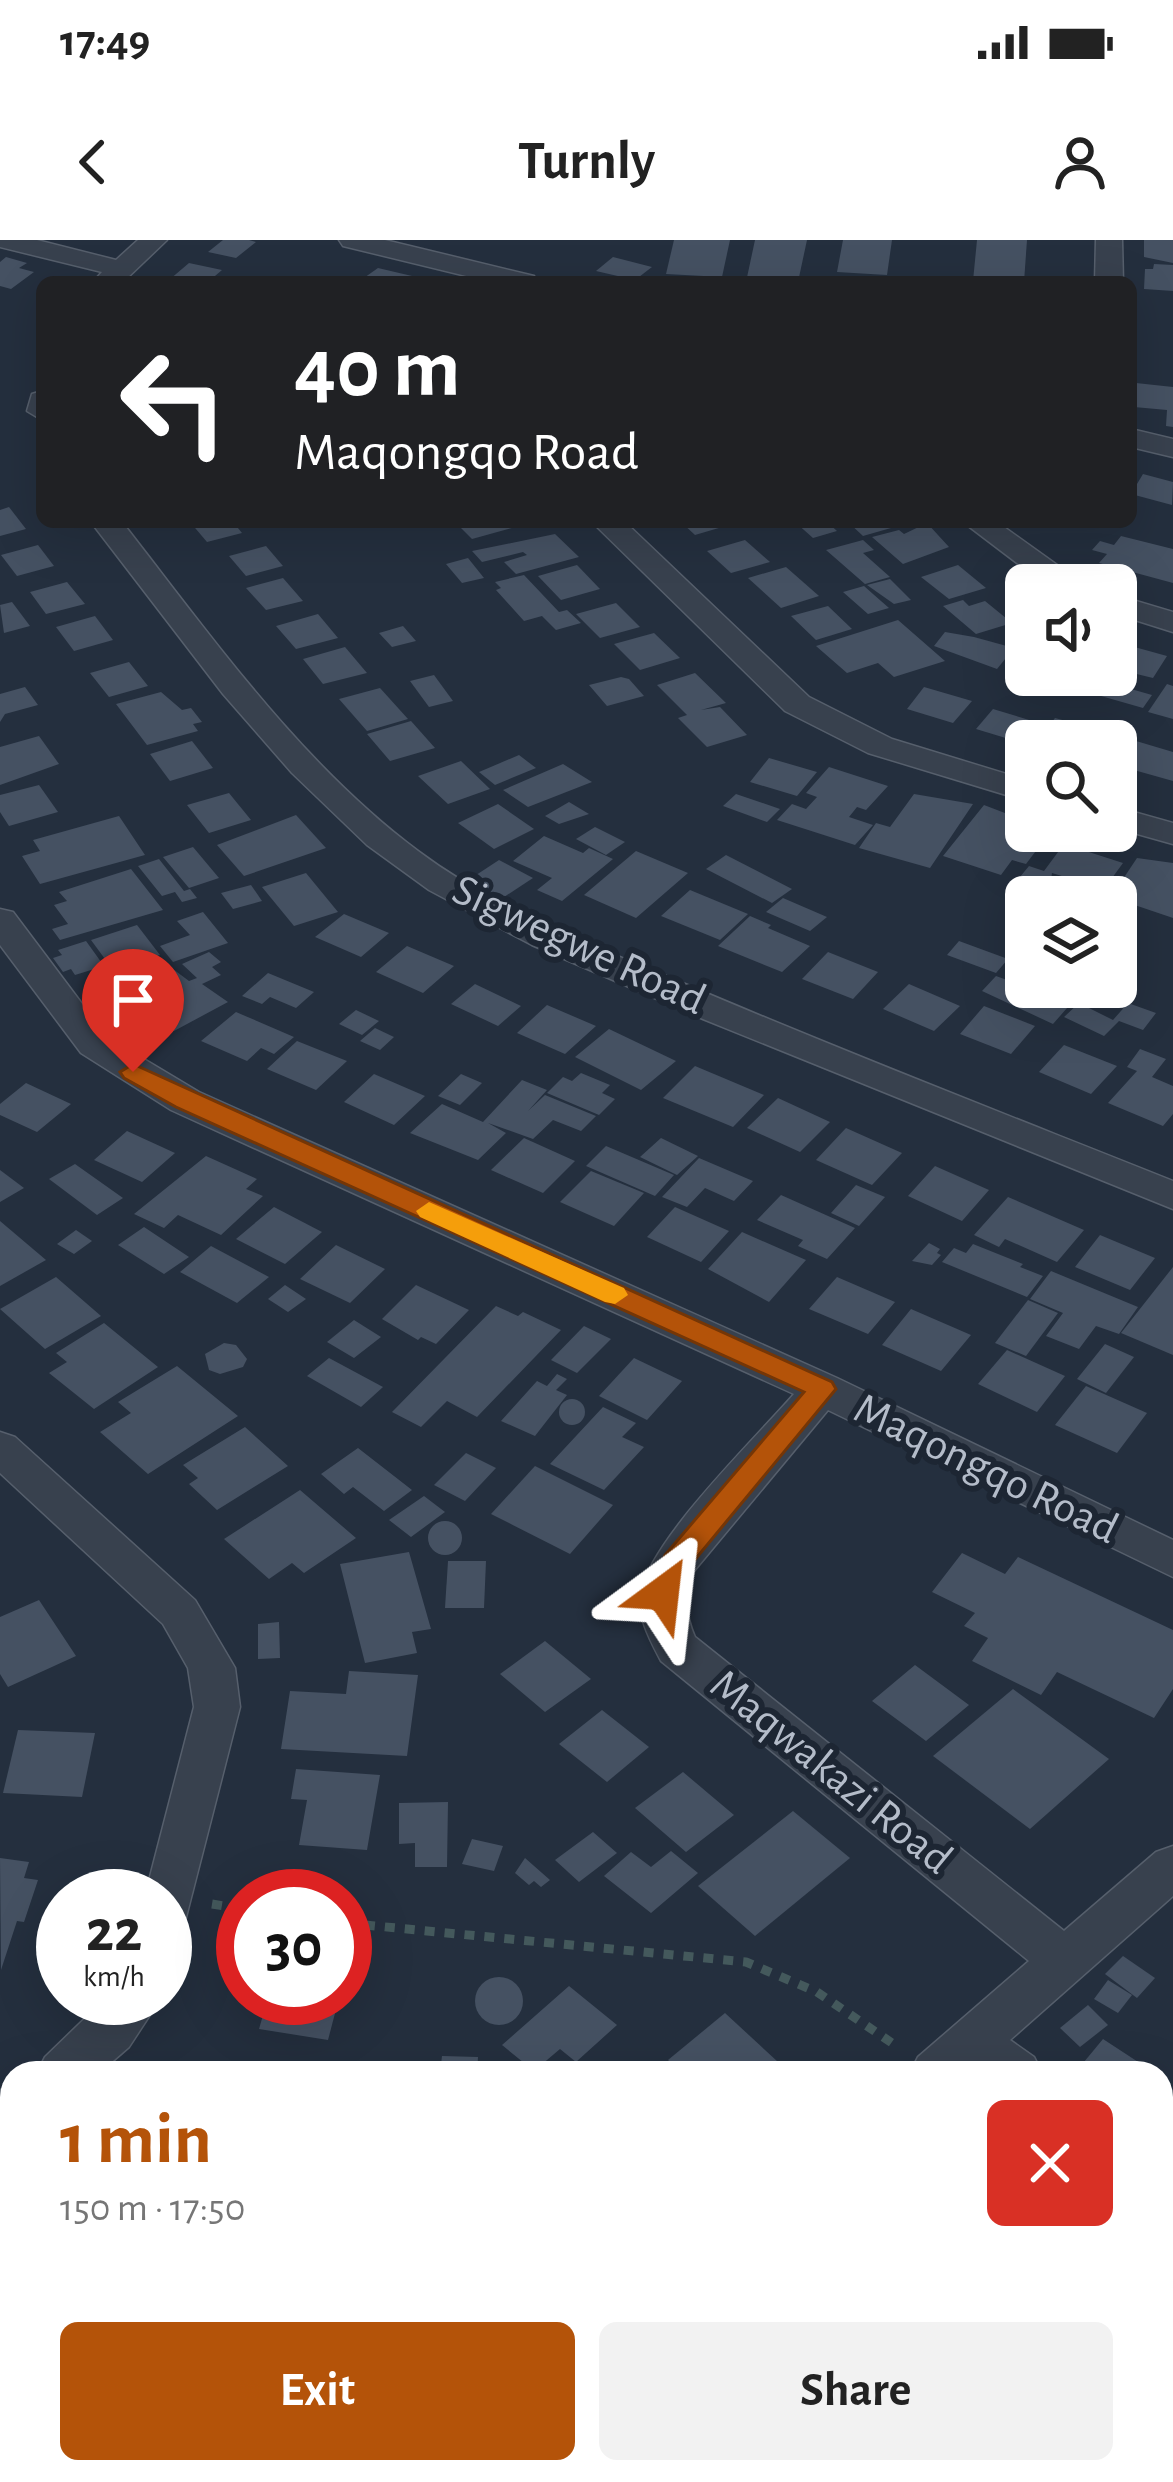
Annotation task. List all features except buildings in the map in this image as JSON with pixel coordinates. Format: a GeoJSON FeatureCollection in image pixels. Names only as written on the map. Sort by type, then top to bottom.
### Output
{"type":"FeatureCollection","features":[{"type":"Feature","properties":{"kind":"street"},"geometry":{"type":"LineString","coordinates":[[5,240],[114,276],[154,240]]}},
{"type":"Feature","properties":{"kind":"street"},"geometry":{"type":"LineString","coordinates":[[352,240],[498,276]]}},
{"type":"Feature","properties":{"kind":"street"},"geometry":{"type":"LineString","coordinates":[[1109,240],[1109,276]]}},
{"type":"Feature","properties":{"kind":"street"},"geometry":{"type":"LineString","coordinates":[[1137,439],[1173,448]]}},
{"type":"Feature","properties":{"kind":"street","name":"Sigwegwe Road"},"geometry":{"type":"LineString","coordinates":[[111,528],[231,681],[316,778],[382,840],[433,875],[573,949],[1173,1196]]}},
{"type":"Feature","properties":{"kind":"street"},"geometry":{"type":"LineString","coordinates":[[613,528],[797,704],[880,746],[1005,785]]}},
{"type":"Feature","properties":{"kind":"street"},"geometry":{"type":"LineString","coordinates":[[987,528],[1033,564]]}},
{"type":"Feature","properties":{"kind":"street"},"geometry":{"type":"LineString","coordinates":[[1137,611],[1173,622]]}},
{"type":"Feature","properties":{"kind":"street"},"geometry":{"type":"LineString","coordinates":[[1137,823],[1173,833]]}},
{"type":"Feature","properties":{"kind":"street","name":"Maqongqo Road"},"geometry":{"type":"LineString","coordinates":[[0,920],[94,1046],[185,1101],[823,1389],[1173,1561]]}},
{"type":"Feature","properties":{"kind":"street","name":"Maqwakazi Road"},"geometry":{"type":"LineString","coordinates":[[823,1389],[675,1563],[663,1593],[664,1618],[677,1648],[762,1721],[1064,1960]]}},
{"type":"Feature","properties":{"kind":"street"},"geometry":{"type":"LineString","coordinates":[[0,1448],[179,1612],[199,1636],[217,1675],[217,1707],[176,1869]]}},
{"type":"Feature","properties":{"kind":"street"},"geometry":{"type":"LineString","coordinates":[[949,2061],[1173,1866]]}},
{"type":"Feature","properties":{"kind":"street"},"geometry":{"type":"LineString","coordinates":[[77,2061],[116,2025]]}},
{"type":"Feature","properties":{"kind":"path"},"geometry":{"type":"LineString","coordinates":[[372,1926],[746,1962],[817,1992],[946,2061]]}},
{"type":"Feature","properties":{"kind":"slow traffic"},"geometry":{"type":"LineString","coordinates":[[429,1211],[615,1295]]}},
{"type":"Feature","properties":{"kind":"route"},"geometry":{"type":"LineString","coordinates":[[133,1072],[185,1101],[823,1389],[675,1563],[663,1593]]}}]}
